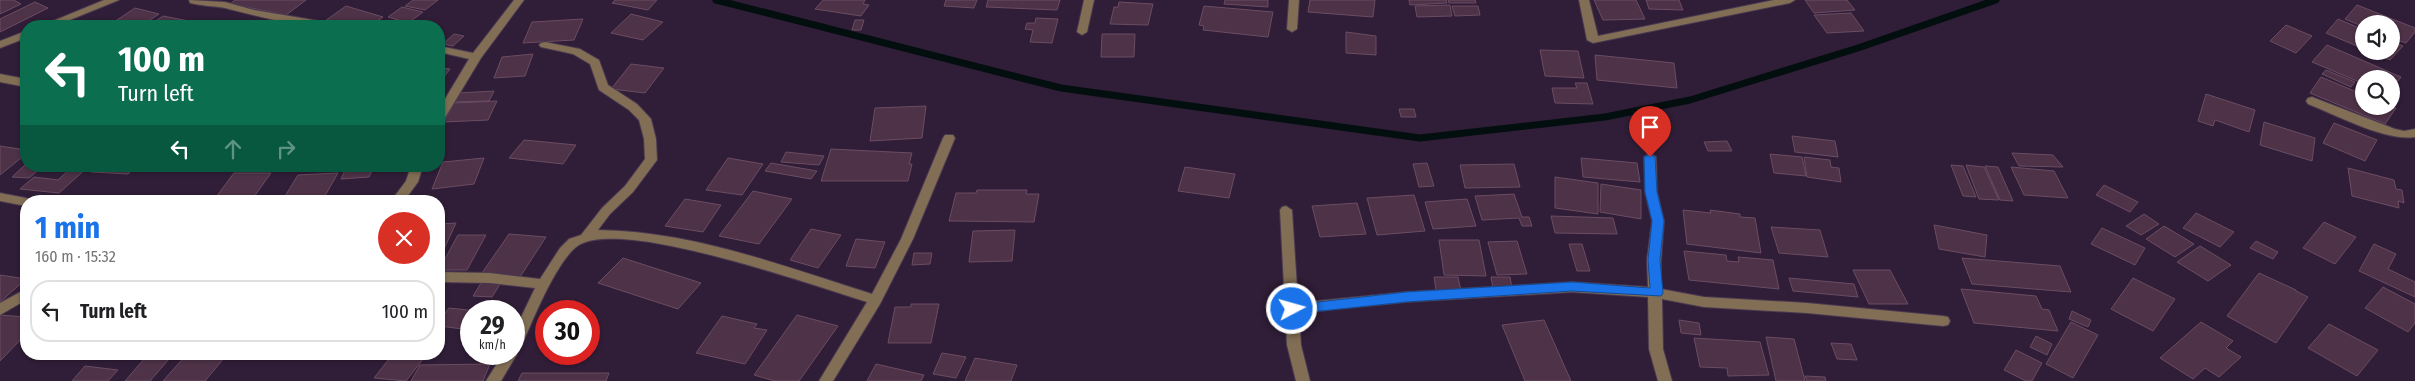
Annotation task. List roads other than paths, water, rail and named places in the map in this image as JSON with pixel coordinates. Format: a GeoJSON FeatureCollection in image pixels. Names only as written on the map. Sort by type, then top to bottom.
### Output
{"type":"FeatureCollection","features":[{"type":"Feature","properties":{"kind":"street"},"geometry":{"type":"LineString","coordinates":[[62,20],[114,0]]}},
{"type":"Feature","properties":{"kind":"street"},"geometry":{"type":"LineString","coordinates":[[194,0],[295,20]]}},
{"type":"Feature","properties":{"kind":"street"},"geometry":{"type":"LineString","coordinates":[[445,108],[476,57],[519,0]]}},
{"type":"Feature","properties":{"kind":"street"},"geometry":{"type":"LineString","coordinates":[[1082,32],[1089,0]]}},
{"type":"Feature","properties":{"kind":"street"},"geometry":{"type":"LineString","coordinates":[[1292,29],[1294,0]]}},
{"type":"Feature","properties":{"kind":"street"},"geometry":{"type":"LineString","coordinates":[[1584,0],[1593,40],[1790,0]]}},
{"type":"Feature","properties":{"kind":"street"},"geometry":{"type":"LineString","coordinates":[[0,45],[20,37]]}},
{"type":"Feature","properties":{"kind":"street"},"geometry":{"type":"LineString","coordinates":[[545,45],[576,51],[595,62],[603,87],[633,107],[644,119],[650,138],[651,160],[629,189],[606,211],[587,235]]}},
{"type":"Feature","properties":{"kind":"street"},"geometry":{"type":"LineString","coordinates":[[445,50],[476,57]]}},
{"type":"Feature","properties":{"kind":"street"},"geometry":{"type":"LineString","coordinates":[[0,78],[20,82]]}},
{"type":"Feature","properties":{"kind":"street"},"geometry":{"type":"LineString","coordinates":[[2312,101],[2393,133],[2404,135],[2415,133]]}},
{"type":"Feature","properties":{"kind":"street"},"geometry":{"type":"LineString","coordinates":[[826,381],[875,300],[907,239],[949,138]]}},
{"type":"Feature","properties":{"kind":"street"},"geometry":{"type":"LineString","coordinates":[[1650,157],[1651,192],[1658,221],[1654,260],[1656,350],[1665,381]]}},
{"type":"Feature","properties":{"kind":"street"},"geometry":{"type":"LineString","coordinates":[[402,195],[412,182],[416,172]]}},
{"type":"Feature","properties":{"kind":"street"},"geometry":{"type":"LineString","coordinates":[[0,197],[20,201]]}},
{"type":"Feature","properties":{"kind":"street"},"geometry":{"type":"LineString","coordinates":[[1286,210],[1294,345],[1303,381]]}},
{"type":"Feature","properties":{"kind":"street"},"geometry":{"type":"LineString","coordinates":[[525,324],[544,284],[575,241],[587,235],[599,233],[618,234],[697,246],[875,300]]}},
{"type":"Feature","properties":{"kind":"street"},"geometry":{"type":"LineString","coordinates":[[445,277],[490,278],[544,284]]}},
{"type":"Feature","properties":{"kind":"street"},"geometry":{"type":"LineString","coordinates":[[1292,309],[1406,297],[1572,286],[1656,293],[1704,302],[1807,308],[1943,321]]}},
{"type":"Feature","properties":{"kind":"street"},"geometry":{"type":"LineString","coordinates":[[0,310],[20,298]]}},
{"type":"Feature","properties":{"kind":"street"},"geometry":{"type":"LineString","coordinates":[[493,381],[503,365]]}},
{"type":"Feature","properties":{"kind":"waterway"},"geometry":{"type":"LineString","coordinates":[[716,0],[1061,88],[1420,138],[1605,117],[1690,100],[1858,48],[1996,0]]}}]}
